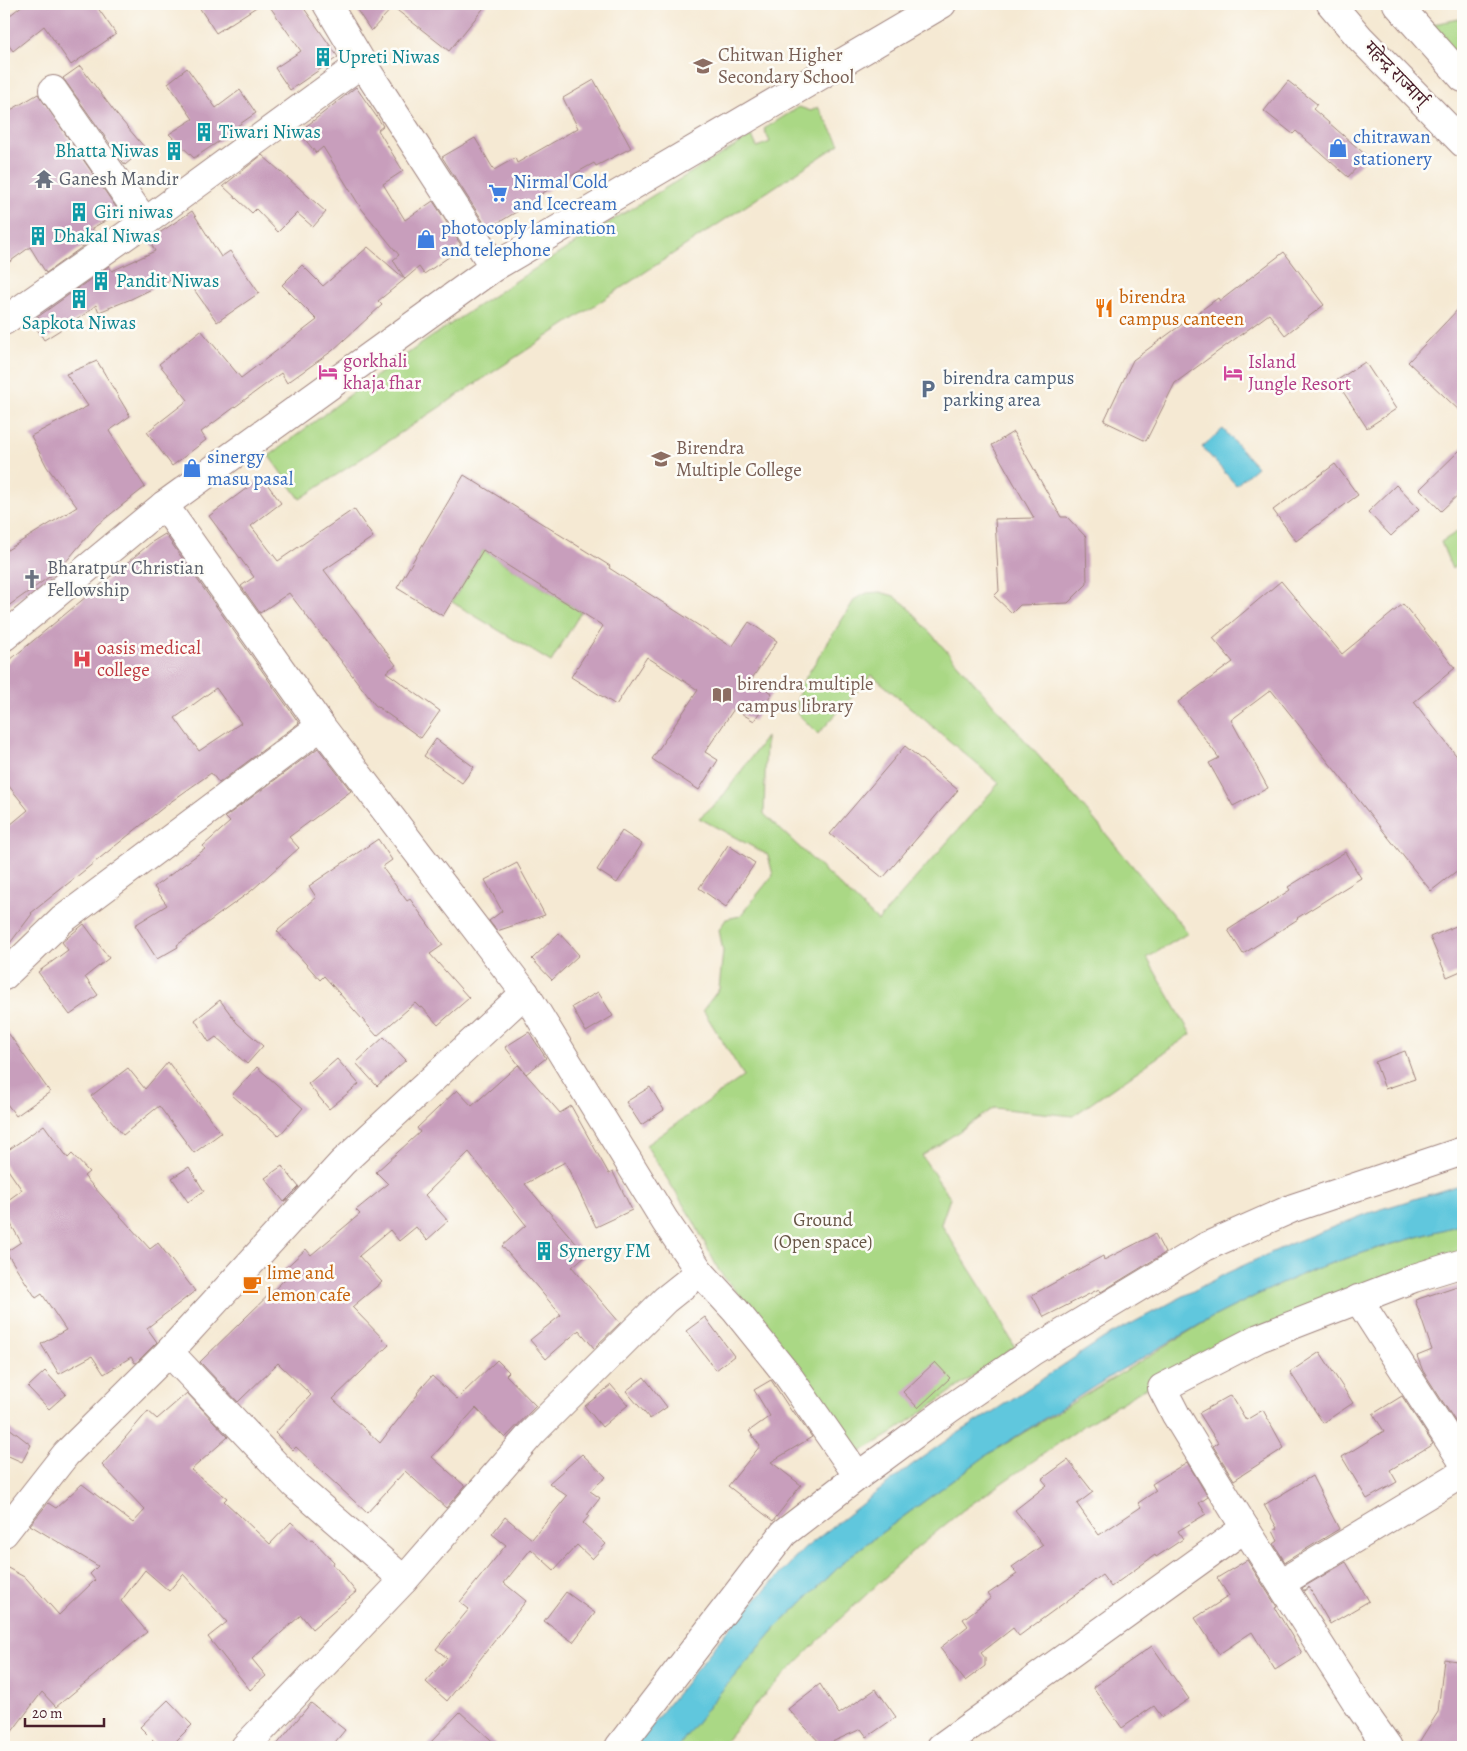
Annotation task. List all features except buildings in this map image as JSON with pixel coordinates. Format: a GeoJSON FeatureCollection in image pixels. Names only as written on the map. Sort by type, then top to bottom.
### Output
{"type":"FeatureCollection","features":[{"type":"Feature","properties":{"kind":"main road"},"geometry":{"type":"LineString","coordinates":[[328,4],[362,64],[494,267]]}},
{"type":"Feature","properties":{"kind":"main road"},"geometry":{"type":"LineString","coordinates":[[4,637],[164,504],[494,267],[942,4]]}},
{"type":"Feature","properties":{"kind":"main road","name":"महेन्द्र राज्मार्ग्"},"geometry":{"type":"LineString","coordinates":[[1331,4],[1360,38],[1463,143]]}},
{"type":"Feature","properties":{"kind":"main road"},"geometry":{"type":"LineString","coordinates":[[1407,7],[1463,78]]}},
{"type":"Feature","properties":{"kind":"main road"},"geometry":{"type":"LineString","coordinates":[[4,321],[145,222],[362,64]]}},
{"type":"Feature","properties":{"kind":"main road"},"geometry":{"type":"LineString","coordinates":[[53,90],[145,222]]}},
{"type":"Feature","properties":{"kind":"main road"},"geometry":{"type":"LineString","coordinates":[[164,504],[321,726],[525,993],[665,1222],[700,1272],[735,1310],[789,1377],[858,1476]]}},
{"type":"Feature","properties":{"kind":"main road"},"geometry":{"type":"LineString","coordinates":[[4,976],[62,920],[321,726]]}},
{"type":"Feature","properties":{"kind":"main road"},"geometry":{"type":"LineString","coordinates":[[4,1533],[66,1454],[169,1352],[342,1163],[525,993]]}},
{"type":"Feature","properties":{"kind":"main road"},"geometry":{"type":"LineString","coordinates":[[619,1747],[784,1533],[948,1409],[1033,1350],[1205,1247],[1293,1208],[1463,1152]]}},
{"type":"Feature","properties":{"kind":"main road"},"geometry":{"type":"LineString","coordinates":[[1388,1747],[1357,1703],[1246,1528],[1176,1415],[1162,1388],[1260,1338],[1414,1278],[1463,1263]]}},
{"type":"Feature","properties":{"kind":"main road"},"geometry":{"type":"LineString","coordinates":[[245,1747],[404,1580],[532,1433],[665,1300],[700,1272]]}},
{"type":"Feature","properties":{"kind":"main road"},"geometry":{"type":"LineString","coordinates":[[1358,1299],[1463,1462]]}},
{"type":"Feature","properties":{"kind":"main road"},"geometry":{"type":"LineString","coordinates":[[169,1352],[295,1485],[404,1580]]}},
{"type":"Feature","properties":{"kind":"main road"},"geometry":{"type":"LineString","coordinates":[[1281,1583],[1463,1473]]}},
{"type":"Feature","properties":{"kind":"main road"},"geometry":{"type":"LineString","coordinates":[[941,1747],[1246,1528]]}},
{"type":"Feature","properties":{"kind":"green space"},"geometry":{"type":"Polygon","coordinates":[[[1463,18],[1463,64],[1424,26],[1463,18]]]}},
{"type":"Feature","properties":{"kind":"green space"},"geometry":{"type":"Polygon","coordinates":[[[799,107],[811,111],[818,107],[840,144],[300,499],[269,456],[357,389],[431,337],[567,248],[752,136],[757,147],[770,142],[764,129],[799,107]]]}},
{"type":"Feature","properties":{"kind":"green space"},"geometry":{"type":"Polygon","coordinates":[[[1463,528],[1463,560],[1452,569],[1441,542],[1463,528]]]}},
{"type":"Feature","properties":{"kind":"green space"},"geometry":{"type":"Polygon","coordinates":[[[483,550],[581,612],[551,662],[452,602],[483,550]]]}},
{"type":"Feature","properties":{"kind":"green space","name":"Ground (Open space)"},"geometry":{"type":"Polygon","coordinates":[[[880,592],[894,596],[906,605],[1087,811],[1188,933],[1147,958],[1191,1034],[1073,1116],[994,1108],[922,1156],[950,1198],[941,1224],[986,1295],[1015,1347],[891,1434],[859,1453],[793,1361],[719,1271],[694,1222],[646,1145],[744,1076],[703,1010],[719,989],[723,951],[719,930],[726,919],[740,916],[773,875],[768,855],[699,818],[720,800],[766,737],[764,814],[878,921],[999,783],[872,675],[818,734],[798,714],[797,702],[801,685],[855,599],[867,593],[880,592]]]}},
{"type":"Feature","properties":{"kind":"green space"},"geometry":{"type":"Polygon","coordinates":[[[1463,1224],[1463,1254],[1165,1376],[1085,1425],[963,1510],[918,1547],[842,1617],[767,1692],[720,1747],[678,1747],[712,1702],[776,1628],[850,1556],[987,1455],[1213,1317],[1259,1294],[1314,1269],[1375,1249],[1463,1224]]]}},
{"type":"Feature","properties":{"kind":"water"},"geometry":{"type":"Polygon","coordinates":[[[1223,429],[1257,467],[1236,485],[1202,447],[1223,429]]]}},
{"type":"Feature","properties":{"kind":"water"},"geometry":{"type":"Polygon","coordinates":[[[1463,1184],[1463,1224],[1375,1249],[1314,1269],[1259,1294],[1213,1317],[1116,1373],[987,1455],[850,1556],[776,1628],[712,1702],[678,1747],[634,1747],[731,1626],[804,1549],[913,1464],[950,1438],[1104,1338],[1227,1273],[1290,1244],[1369,1213],[1463,1184]]]}},
{"type":"Feature","properties":{"kind":"place","name":"Upreti Niwas"},"geometry":{"type":"Point","coordinates":[323,57]}},
{"type":"Feature","properties":{"kind":"place","name":"Chitwan Higher Secondary School"},"geometry":{"type":"Point","coordinates":[703,66]}},
{"type":"Feature","properties":{"kind":"place","name":"Tiwari Niwas"},"geometry":{"type":"Point","coordinates":[204,132]}},
{"type":"Feature","properties":{"kind":"place","name":"chitrawan stationery"},"geometry":{"type":"Point","coordinates":[1338,148]}},
{"type":"Feature","properties":{"kind":"place","name":"Bhatta Niwas"},"geometry":{"type":"Point","coordinates":[174,151]}},
{"type":"Feature","properties":{"kind":"place","name":"Ganesh Mandir"},"geometry":{"type":"Point","coordinates":[44,179]}},
{"type":"Feature","properties":{"kind":"place","name":"Nirmal Cold and Icecream"},"geometry":{"type":"Point","coordinates":[498,193]}},
{"type":"Feature","properties":{"kind":"place","name":"Giri niwas"},"geometry":{"type":"Point","coordinates":[79,212]}},
{"type":"Feature","properties":{"kind":"place","name":"Dhakal Niwas"},"geometry":{"type":"Point","coordinates":[38,236]}},
{"type":"Feature","properties":{"kind":"place","name":"photocoply lamination and telephone"},"geometry":{"type":"Point","coordinates":[426,239]}},
{"type":"Feature","properties":{"kind":"place","name":"Pandit Niwas"},"geometry":{"type":"Point","coordinates":[101,281]}},
{"type":"Feature","properties":{"kind":"place","name":"Sapkota Niwas"},"geometry":{"type":"Point","coordinates":[79,299]}},
{"type":"Feature","properties":{"kind":"place","name":"birendra campus canteen"},"geometry":{"type":"Point","coordinates":[1104,308]}},
{"type":"Feature","properties":{"kind":"place","name":"gorkhali khaja fhar"},"geometry":{"type":"Point","coordinates":[328,372]}},
{"type":"Feature","properties":{"kind":"place","name":"Island Jungle Resort"},"geometry":{"type":"Point","coordinates":[1233,373]}},
{"type":"Feature","properties":{"kind":"place","name":"birendra campus parking area"},"geometry":{"type":"Point","coordinates":[928,389]}},
{"type":"Feature","properties":{"kind":"place","name":"Birendra Multiple College"},"geometry":{"type":"Point","coordinates":[661,459]}},
{"type":"Feature","properties":{"kind":"place","name":"sinergy masu pasal"},"geometry":{"type":"Point","coordinates":[192,468]}},
{"type":"Feature","properties":{"kind":"place","name":"Bharatpur Christian Fellowship"},"geometry":{"type":"Point","coordinates":[32,579]}},
{"type":"Feature","properties":{"kind":"place","name":"oasis medical college"},"geometry":{"type":"Point","coordinates":[82,659]}},
{"type":"Feature","properties":{"kind":"place","name":"birendra multiple campus library"},"geometry":{"type":"Point","coordinates":[722,695]}},
{"type":"Feature","properties":{"kind":"place","name":"Synergy FM"},"geometry":{"type":"Point","coordinates":[544,1251]}},
{"type":"Feature","properties":{"kind":"place","name":"lime and lemon cafe"},"geometry":{"type":"Point","coordinates":[252,1284]}}]}
